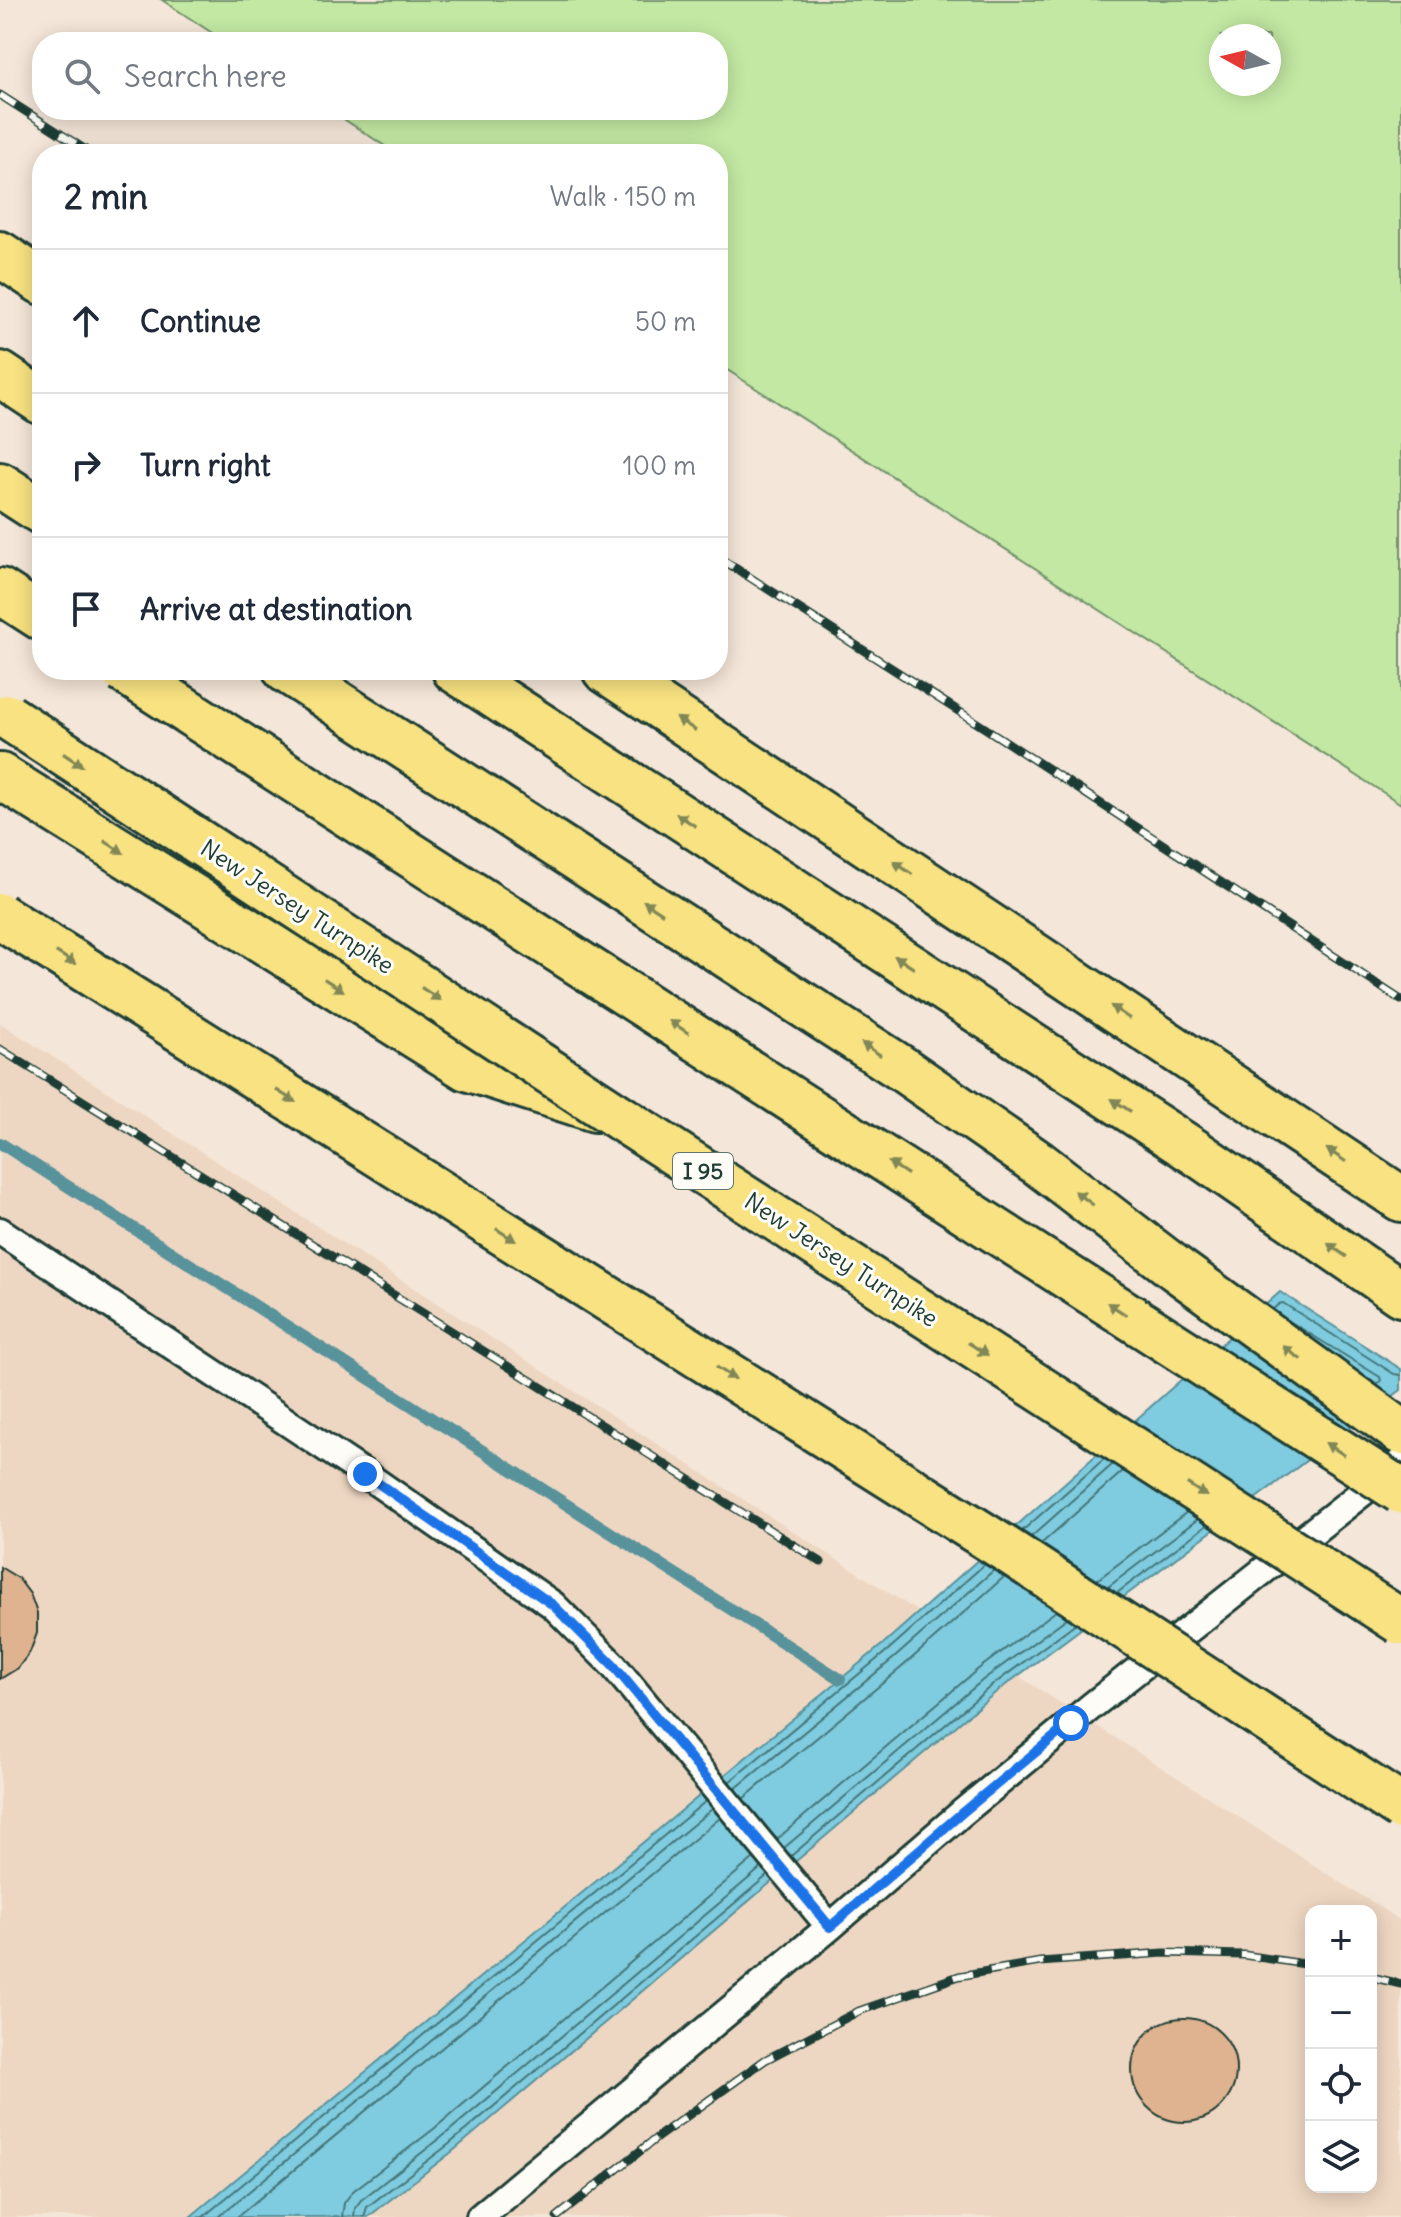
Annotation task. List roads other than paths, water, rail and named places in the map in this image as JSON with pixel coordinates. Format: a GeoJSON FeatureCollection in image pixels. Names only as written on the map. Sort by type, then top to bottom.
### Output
{"type":"FeatureCollection","features":[{"type":"Feature","properties":{"kind":"highway"},"geometry":{"type":"LineString","coordinates":[[0,254],[32,275]]}},
{"type":"Feature","properties":{"kind":"highway"},"geometry":{"type":"LineString","coordinates":[[0,374],[32,395]]}},
{"type":"Feature","properties":{"kind":"highway"},"geometry":{"type":"LineString","coordinates":[[0,485],[32,506]]}},
{"type":"Feature","properties":{"kind":"highway"},"geometry":{"type":"LineString","coordinates":[[0,591],[32,612]]}},
{"type":"Feature","properties":{"kind":"highway"},"geometry":{"type":"LineString","coordinates":[[139,680],[1401,1491]]}},
{"type":"Feature","properties":{"kind":"highway"},"geometry":{"type":"LineString","coordinates":[[301,680],[901,1068],[1038,1163],[1175,1268],[1401,1432]]}},
{"type":"Feature","properties":{"kind":"highway"},"geometry":{"type":"LineString","coordinates":[[470,680],[1195,1152],[1401,1294]]}},
{"type":"Feature","properties":{"kind":"highway"},"geometry":{"type":"LineString","coordinates":[[620,680],[1401,1199]]}},
{"type":"Feature","properties":{"kind":"highway","name":"New Jersey Turnpike"},"geometry":{"type":"LineString","coordinates":[[4,715],[1401,1622]]}},
{"type":"Feature","properties":{"kind":"highway"},"geometry":{"type":"LineString","coordinates":[[0,776],[467,1068],[619,1117]]}},
{"type":"Feature","properties":{"kind":"highway"},"geometry":{"type":"LineString","coordinates":[[0,916],[1007,1550],[1401,1807]]}},
{"type":"Feature","properties":{"kind":"lane"},"geometry":{"type":"LineString","coordinates":[[0,1231],[365,1474],[553,1605],[613,1665],[830,1927]]}},
{"type":"Feature","properties":{"kind":"lane"},"geometry":{"type":"LineString","coordinates":[[480,2217],[1082,1714],[1401,1462]]}},
{"type":"Feature","properties":{"kind":"water"},"geometry":{"type":"Polygon","coordinates":[[[1280,1292],[1401,1369],[1401,1390],[995,1693],[453,2151],[368,2217],[190,2217],[883,1644],[1280,1292]]]}},
{"type":"Feature","properties":{"kind":"waterway"},"geometry":{"type":"LineString","coordinates":[[0,1143],[840,1679]]}},
{"type":"Feature","properties":{"kind":"railway"},"geometry":{"type":"LineString","coordinates":[[0,95],[32,116]]}},
{"type":"Feature","properties":{"kind":"railway"},"geometry":{"type":"LineString","coordinates":[[39,120],[76,144]]}},
{"type":"Feature","properties":{"kind":"railway"},"geometry":{"type":"LineString","coordinates":[[728,563],[1401,1000]]}},
{"type":"Feature","properties":{"kind":"railway"},"geometry":{"type":"LineString","coordinates":[[0,1049],[821,1562]]}},
{"type":"Feature","properties":{"kind":"railway"},"geometry":{"type":"LineString","coordinates":[[557,2217],[659,2136],[765,2060],[859,2011],[959,1976],[1040,1962],[1164,1953],[1244,1955],[1305,1964]]}},
{"type":"Feature","properties":{"kind":"railway"},"geometry":{"type":"LineString","coordinates":[[1377,1978],[1401,1984]]}}]}
